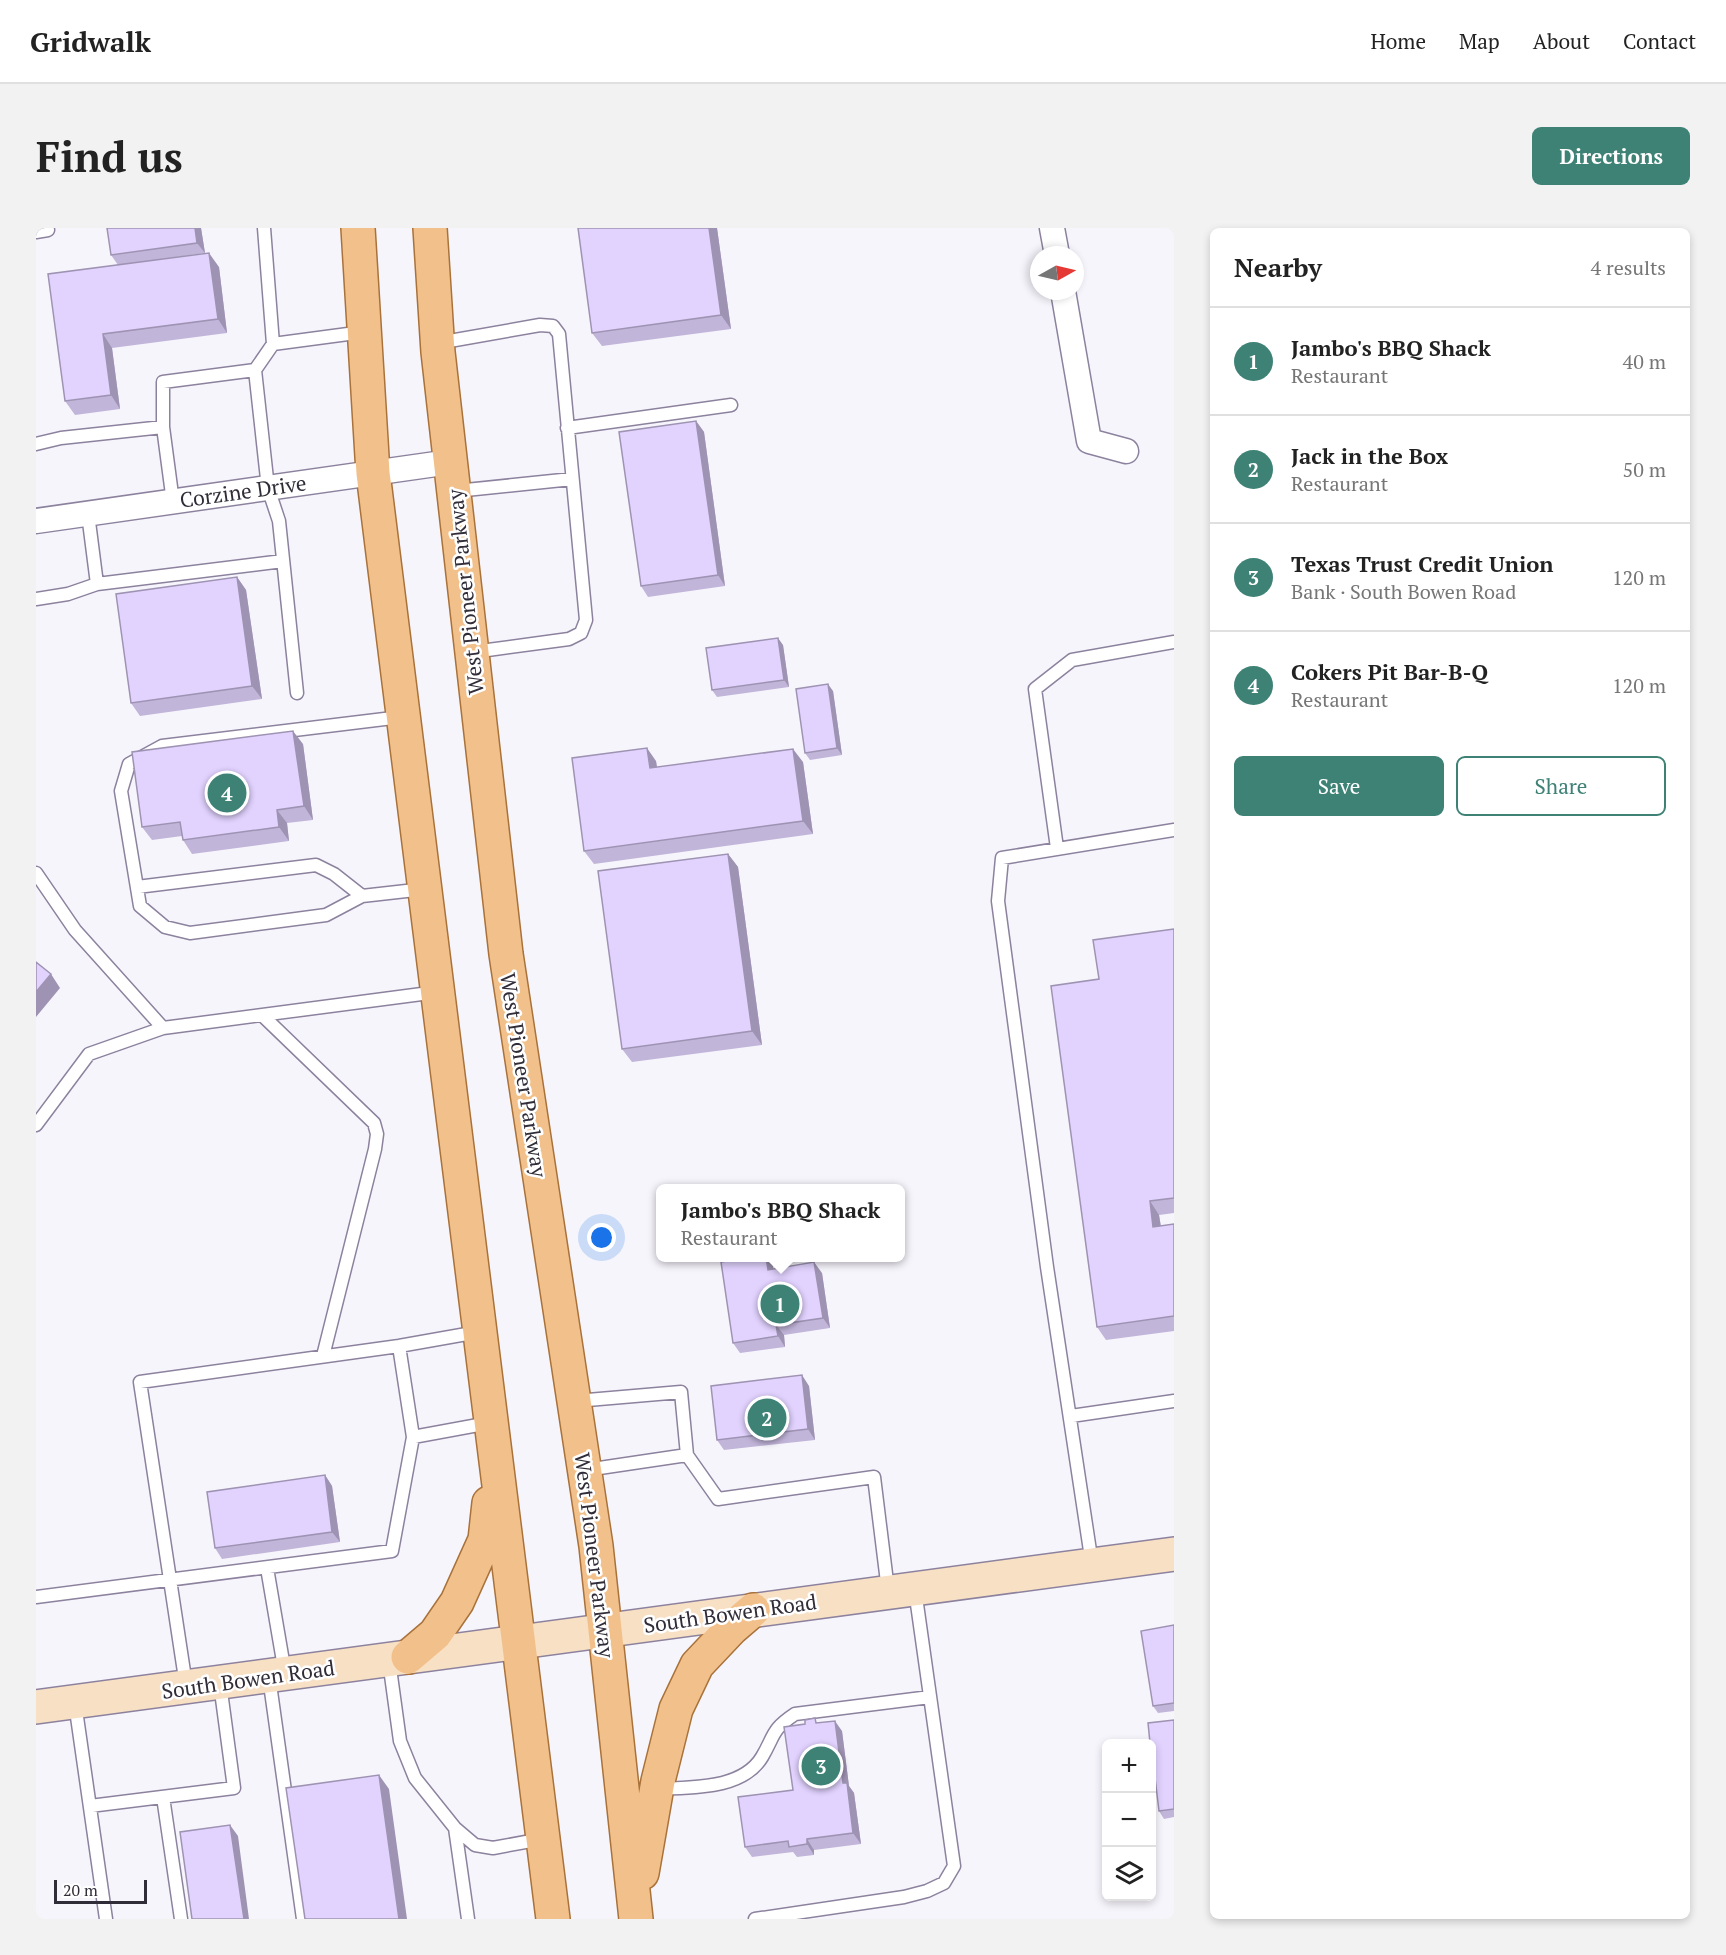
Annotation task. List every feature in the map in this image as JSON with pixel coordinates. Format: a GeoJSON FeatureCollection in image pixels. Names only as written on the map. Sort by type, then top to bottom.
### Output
{"type":"FeatureCollection","features":[{"type":"Feature","properties":{"kind":"main road"},"geometry":{"type":"LineString","coordinates":[[358,228],[373,473],[553,1919]]}},
{"type":"Feature","properties":{"kind":"main road","name":"West Pioneer Parkway"},"geometry":{"type":"LineString","coordinates":[[430,228],[437,343],[506,954],[596,1546],[636,1916]]}},
{"type":"Feature","properties":{"kind":"main road"},"geometry":{"type":"LineString","coordinates":[[398,1658],[435,1634],[451,1610],[484,1540],[492,1438]]}},
{"type":"Feature","properties":{"kind":"main road","name":"South Bowen Road"},"geometry":{"type":"LineString","coordinates":[[36,1707],[1174,1554]]}},
{"type":"Feature","properties":{"kind":"main road"},"geometry":{"type":"LineString","coordinates":[[636,1916],[656,1790],[676,1709],[697,1665],[732,1628],[753,1610]]}},
{"type":"Feature","properties":{"kind":"street"},"geometry":{"type":"LineString","coordinates":[[1052,228],[1055,246]]}},
{"type":"Feature","properties":{"kind":"street"},"geometry":{"type":"LineString","coordinates":[[1065,300],[1089,441],[1126,451]]}},
{"type":"Feature","properties":{"kind":"street","name":"Corzine Drive"},"geometry":{"type":"LineString","coordinates":[[36,521],[373,473],[452,477]]}},
{"type":"Feature","properties":{"kind":"lane"},"geometry":{"type":"LineString","coordinates":[[36,232],[48,230],[47,228]]}},
{"type":"Feature","properties":{"kind":"lane"},"geometry":{"type":"LineString","coordinates":[[264,228],[273,344],[255,370],[268,488],[279,521],[297,693]]}},
{"type":"Feature","properties":{"kind":"lane"},"geometry":{"type":"LineString","coordinates":[[437,343],[540,325],[553,326],[558,334],[586,620],[581,633],[569,639],[472,652]]}},
{"type":"Feature","properties":{"kind":"lane"},"geometry":{"type":"LineString","coordinates":[[273,344],[364,331]]}},
{"type":"Feature","properties":{"kind":"lane"},"geometry":{"type":"LineString","coordinates":[[173,502],[163,427],[163,382],[255,370]]}},
{"type":"Feature","properties":{"kind":"lane"},"geometry":{"type":"LineString","coordinates":[[567,428],[731,405]]}},
{"type":"Feature","properties":{"kind":"lane"},"geometry":{"type":"LineString","coordinates":[[36,444],[61,438],[163,427]]}},
{"type":"Feature","properties":{"kind":"lane"},"geometry":{"type":"LineString","coordinates":[[452,477],[572,479]]}},
{"type":"Feature","properties":{"kind":"lane"},"geometry":{"type":"LineString","coordinates":[[88,513],[97,584]]}},
{"type":"Feature","properties":{"kind":"lane"},"geometry":{"type":"LineString","coordinates":[[36,599],[68,594],[97,584],[283,561]]}},
{"type":"Feature","properties":{"kind":"lane"},"geometry":{"type":"LineString","coordinates":[[1057,848],[1035,688],[1072,660],[1174,642]]}},
{"type":"Feature","properties":{"kind":"lane"},"geometry":{"type":"LineString","coordinates":[[404,716],[162,746],[129,764],[121,791],[140,906],[165,927],[190,933],[326,915],[362,896],[425,888]]}},
{"type":"Feature","properties":{"kind":"lane"},"geometry":{"type":"LineString","coordinates":[[1092,1565],[1047,1267],[998,901],[1002,858],[1174,830]]}},
{"type":"Feature","properties":{"kind":"lane"},"geometry":{"type":"LineString","coordinates":[[137,887],[316,865],[334,874],[362,896]]}},
{"type":"Feature","properties":{"kind":"lane"},"geometry":{"type":"LineString","coordinates":[[36,873],[75,930],[163,1028]]}},
{"type":"Feature","properties":{"kind":"lane"},"geometry":{"type":"LineString","coordinates":[[36,1125],[89,1054],[163,1028],[438,992]]}},
{"type":"Feature","properties":{"kind":"lane"},"geometry":{"type":"LineString","coordinates":[[262,1015],[374,1123],[377,1134],[323,1356]]}},
{"type":"Feature","properties":{"kind":"lane"},"geometry":{"type":"LineString","coordinates":[[187,1687],[140,1382],[399,1346],[479,1332]]}},
{"type":"Feature","properties":{"kind":"lane"},"geometry":{"type":"LineString","coordinates":[[36,1598],[392,1551],[413,1437],[399,1346]]}},
{"type":"Feature","properties":{"kind":"lane"},"geometry":{"type":"LineString","coordinates":[[574,1401],[681,1392],[687,1455],[718,1499],[874,1477],[930,1697],[954,1866],[944,1883],[927,1891],[904,1897],[755,1919]]}},
{"type":"Feature","properties":{"kind":"lane"},"geometry":{"type":"LineString","coordinates":[[1071,1416],[1174,1401]]}},
{"type":"Feature","properties":{"kind":"lane"},"geometry":{"type":"LineString","coordinates":[[413,1437],[492,1438]]}},
{"type":"Feature","properties":{"kind":"lane"},"geometry":{"type":"LineString","coordinates":[[585,1470],[687,1455]]}},
{"type":"Feature","properties":{"kind":"lane"},"geometry":{"type":"LineString","coordinates":[[267,1568],[277,1675],[283,1778],[303,1919]]}},
{"type":"Feature","properties":{"kind":"lane"},"geometry":{"type":"LineString","coordinates":[[398,1658],[400,1742],[415,1778],[455,1828],[475,1845],[493,1848],[543,1839]]}},
{"type":"Feature","properties":{"kind":"lane"},"geometry":{"type":"LineString","coordinates":[[90,1806],[234,1788],[220,1683]]}},
{"type":"Feature","properties":{"kind":"lane"},"geometry":{"type":"LineString","coordinates":[[656,1790],[709,1785],[740,1776],[754,1767],[762,1758],[773,1733],[784,1721],[795,1714],[930,1697]]}},
{"type":"Feature","properties":{"kind":"lane"},"geometry":{"type":"LineString","coordinates":[[74,1702],[106,1919]]}},
{"type":"Feature","properties":{"kind":"lane"},"geometry":{"type":"LineString","coordinates":[[164,1797],[181,1919]]}},
{"type":"Feature","properties":{"kind":"lane"},"geometry":{"type":"LineString","coordinates":[[455,1828],[468,1919]]}},
{"type":"Feature","properties":{"kind":"building"},"geometry":{"type":"Polygon","coordinates":[[[107,228],[195,228],[197,243],[111,255],[107,228]]]}},
{"type":"Feature","properties":{"kind":"building"},"geometry":{"type":"Polygon","coordinates":[[[578,228],[709,228],[721,315],[592,333],[578,228]]]}},
{"type":"Feature","properties":{"kind":"building"},"geometry":{"type":"Polygon","coordinates":[[[209,253],[218,319],[103,334],[111,395],[65,401],[48,274],[209,253]]]}},
{"type":"Feature","properties":{"kind":"building"},"geometry":{"type":"Polygon","coordinates":[[[696,421],[718,575],[641,586],[619,432],[696,421]]]}},
{"type":"Feature","properties":{"kind":"building"},"geometry":{"type":"Polygon","coordinates":[[[237,577],[252,686],[131,703],[116,594],[237,577]]]}},
{"type":"Feature","properties":{"kind":"building"},"geometry":{"type":"Polygon","coordinates":[[[778,638],[784,680],[712,690],[706,648],[778,638]]]}},
{"type":"Feature","properties":{"kind":"building"},"geometry":{"type":"Polygon","coordinates":[[[828,684],[837,748],[805,753],[796,689],[828,684]]]}},
{"type":"Feature","properties":{"kind":"building"},"geometry":{"type":"Polygon","coordinates":[[[293,731],[304,806],[277,810],[279,827],[183,840],[180,822],[142,827],[132,752],[293,731]]]}},
{"type":"Feature","properties":{"kind":"building"},"geometry":{"type":"Polygon","coordinates":[[[647,748],[650,768],[793,749],[803,821],[584,851],[572,758],[647,748]]]}},
{"type":"Feature","properties":{"kind":"building"},"geometry":{"type":"Polygon","coordinates":[[[728,854],[752,1031],[622,1049],[598,871],[728,854]]]}},
{"type":"Feature","properties":{"kind":"building"},"geometry":{"type":"Polygon","coordinates":[[[1174,929],[1174,1198],[1150,1201],[1153,1227],[1174,1224],[1174,1316],[1097,1327],[1051,986],[1099,979],[1093,940],[1174,929]]]}},
{"type":"Feature","properties":{"kind":"building"},"geometry":{"type":"Polygon","coordinates":[[[36,962],[51,974],[36,992],[36,962]]]}},
{"type":"Feature","properties":{"kind":"building"},"geometry":{"type":"Polygon","coordinates":[[[721,1262],[767,1262],[768,1270],[814,1262],[823,1318],[776,1325],[778,1336],[733,1343],[721,1262]]]}},
{"type":"Feature","properties":{"kind":"building"},"geometry":{"type":"Polygon","coordinates":[[[802,1375],[808,1429],[717,1440],[711,1386],[802,1375]]]}},
{"type":"Feature","properties":{"kind":"building"},"geometry":{"type":"Polygon","coordinates":[[[325,1475],[332,1532],[215,1548],[207,1492],[325,1475]]]}},
{"type":"Feature","properties":{"kind":"building"},"geometry":{"type":"Polygon","coordinates":[[[1174,1625],[1174,1703],[1153,1706],[1141,1631],[1174,1625]]]}},
{"type":"Feature","properties":{"kind":"building"},"geometry":{"type":"Polygon","coordinates":[[[815,1718],[816,1723],[835,1721],[843,1783],[847,1783],[853,1833],[807,1839],[807,1844],[789,1847],[788,1841],[745,1847],[738,1797],[793,1790],[784,1727],[805,1724],[805,1720],[815,1718]]]}},
{"type":"Feature","properties":{"kind":"building"},"geometry":{"type":"Polygon","coordinates":[[[1174,1720],[1174,1809],[1159,1811],[1156,1786],[1156,1739],[1150,1739],[1148,1723],[1174,1720]]]}},
{"type":"Feature","properties":{"kind":"building"},"geometry":{"type":"Polygon","coordinates":[[[379,1775],[399,1919],[305,1919],[286,1788],[379,1775]]]}},
{"type":"Feature","properties":{"kind":"building"},"geometry":{"type":"Polygon","coordinates":[[[230,1825],[244,1919],[192,1919],[180,1832],[230,1825]]]}},
{"type":"Feature","properties":{"kind":"place","name":"Cokers Pit Bar-B-Q"},"geometry":{"type":"Point","coordinates":[227,793]}},
{"type":"Feature","properties":{"kind":"place","name":"Jambo's BBQ Shack"},"geometry":{"type":"Point","coordinates":[780,1304]}},
{"type":"Feature","properties":{"kind":"place","name":"Jack in the Box"},"geometry":{"type":"Point","coordinates":[767,1418]}},
{"type":"Feature","properties":{"kind":"place","name":"Texas Trust Credit Union"},"geometry":{"type":"Point","coordinates":[821,1766]}}]}
